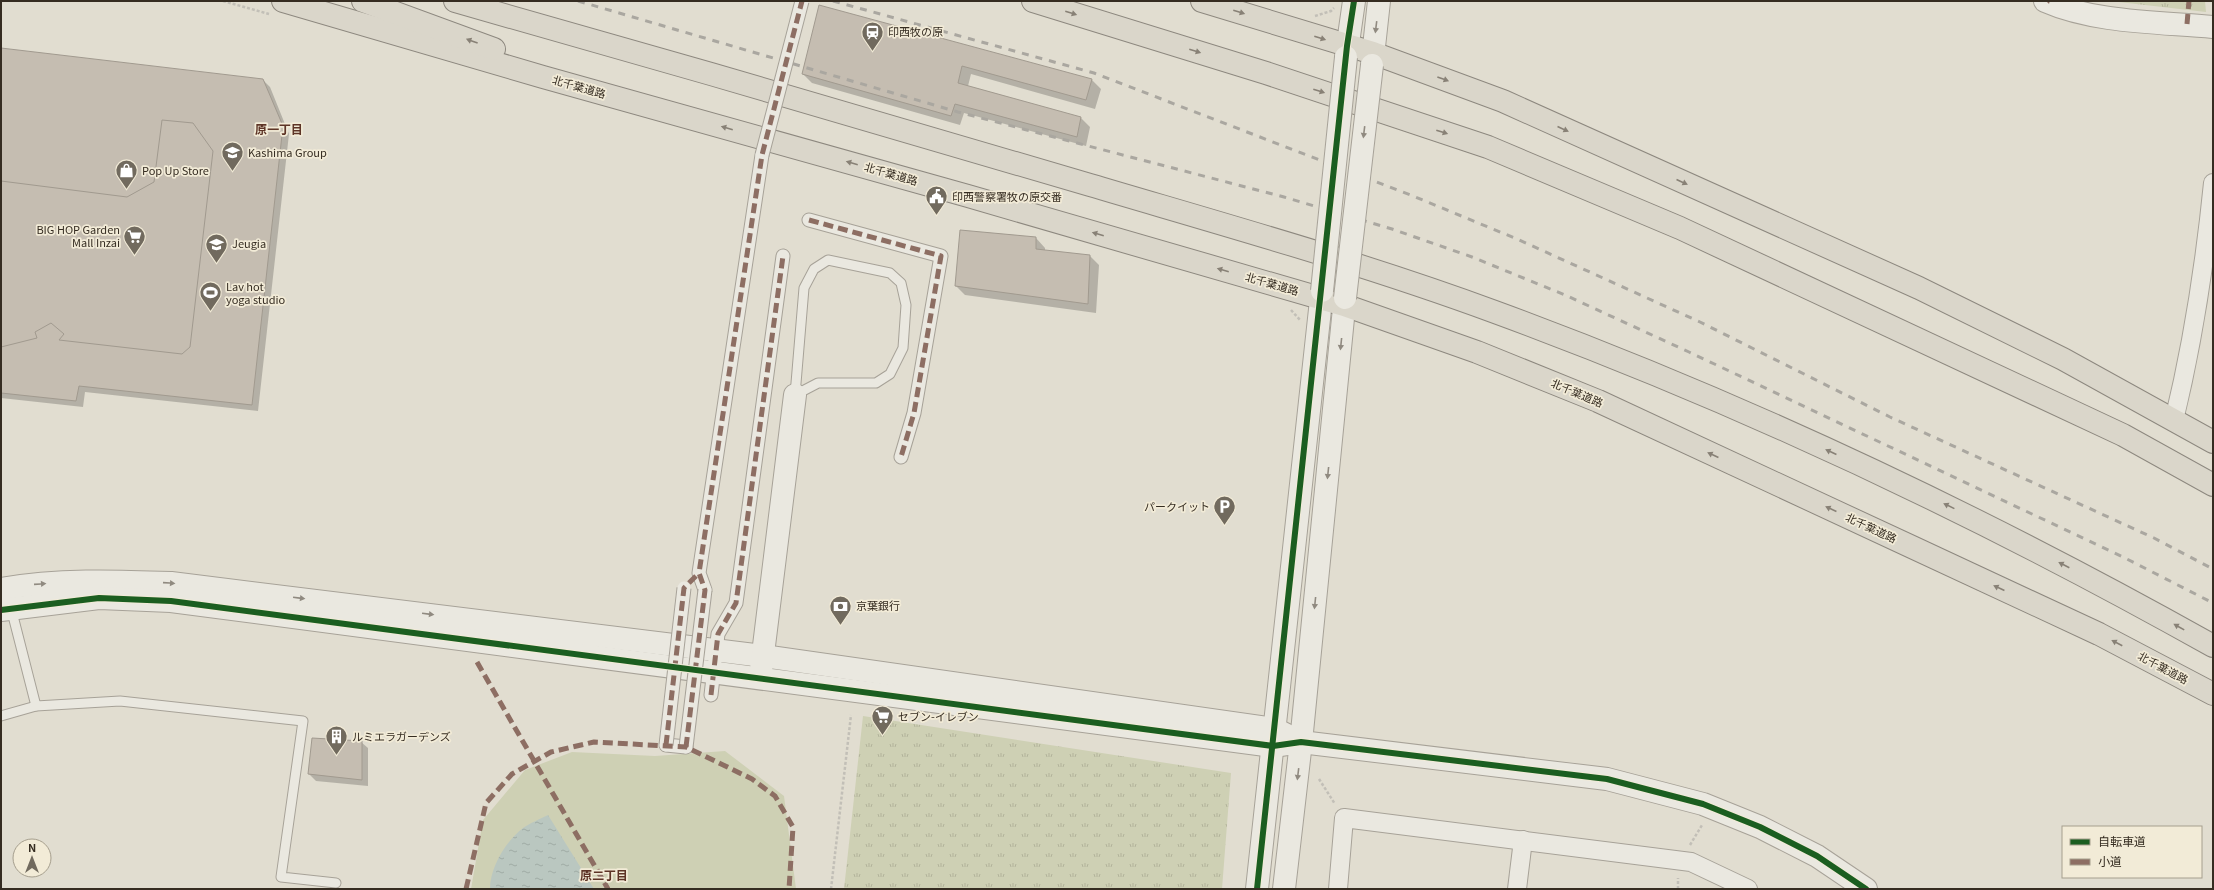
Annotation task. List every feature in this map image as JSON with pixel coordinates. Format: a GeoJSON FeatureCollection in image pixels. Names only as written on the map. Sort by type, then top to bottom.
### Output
{"type":"FeatureCollection","features":[{"type":"Feature","properties":{"kind":"highway","name":"北千葉道路"},"geometry":{"type":"LineString","coordinates":[[283,1],[543,77],[1345,302],[1478,352],[1598,401],[2099,634],[2213,694]]}},
{"type":"Feature","properties":{"kind":"highway"},"geometry":{"type":"LineString","coordinates":[[363,1],[504,53],[543,77]]}},
{"type":"Feature","properties":{"kind":"highway"},"geometry":{"type":"LineString","coordinates":[[455,1],[974,150],[1271,239],[1492,311],[1621,361],[1749,414],[1939,502],[2124,596],[2213,646]]}},
{"type":"Feature","properties":{"kind":"highway"},"geometry":{"type":"LineString","coordinates":[[1033,1],[1266,73],[1488,147],[1680,228],[2095,421],[2213,485]]}},
{"type":"Feature","properties":{"kind":"highway"},"geometry":{"type":"LineString","coordinates":[[1202,1],[1346,52],[1503,101],[1919,288],[2063,359],[2213,442]]}},
{"type":"Feature","properties":{"kind":"street"},"geometry":{"type":"LineString","coordinates":[[699,573],[684,588],[666,745],[686,747],[705,590],[699,573],[762,154],[802,1]]}},
{"type":"Feature","properties":{"kind":"street"},"geometry":{"type":"LineString","coordinates":[[1257,889],[1346,52],[1354,1]]}},
{"type":"Feature","properties":{"kind":"street"},"geometry":{"type":"LineString","coordinates":[[1284,889],[1301,742],[1345,302],[1379,1]]}},
{"type":"Feature","properties":{"kind":"street"},"geometry":{"type":"LineString","coordinates":[[2045,1],[2070,10],[2094,15],[2213,27]]}},
{"type":"Feature","properties":{"kind":"street"},"geometry":{"type":"LineString","coordinates":[[2174,420],[2187,364],[2208,232],[2213,183]]}},
{"type":"Feature","properties":{"kind":"street"},"geometry":{"type":"LineString","coordinates":[[809,220],[941,256],[914,412],[901,457]]}},
{"type":"Feature","properties":{"kind":"street"},"geometry":{"type":"LineString","coordinates":[[711,695],[718,634],[736,603],[783,256]]}},
{"type":"Feature","properties":{"kind":"street"},"geometry":{"type":"LineString","coordinates":[[760,679],[795,395]]}},
{"type":"Feature","properties":{"kind":"street"},"geometry":{"type":"LineString","coordinates":[[1,589],[19,586],[100,581],[171,583],[763,656],[1301,742],[1607,779],[1703,804],[1760,827],[1817,856],[1866,889]]}},
{"type":"Feature","properties":{"kind":"street"},"geometry":{"type":"LineString","coordinates":[[6,609],[99,598],[171,601],[760,679],[1274,737]]}},
{"type":"Feature","properties":{"kind":"street"},"geometry":{"type":"LineString","coordinates":[[1338,889],[1344,818],[1690,862],[1748,889]]}},
{"type":"Feature","properties":{"kind":"street"},"geometry":{"type":"LineString","coordinates":[[1517,889],[1523,840]]}},
{"type":"Feature","properties":{"kind":"lane"},"geometry":{"type":"LineString","coordinates":[[828,260],[890,273],[901,283],[906,305],[903,348],[890,374],[876,383],[818,383],[795,395],[804,288],[814,269],[828,260]]}},
{"type":"Feature","properties":{"kind":"lane"},"geometry":{"type":"LineString","coordinates":[[6,609],[36,706]]}},
{"type":"Feature","properties":{"kind":"lane"},"geometry":{"type":"LineString","coordinates":[[1,716],[36,706],[120,701],[303,721],[281,877],[336,883]]}},
{"type":"Feature","properties":{"kind":"path"},"geometry":{"type":"LineString","coordinates":[[831,889],[851,715]]}},
{"type":"Feature","properties":{"kind":"path"},"geometry":{"type":"LineString","coordinates":[[1319,779],[1344,818]]}},
{"type":"Feature","properties":{"kind":"green space"},"geometry":{"type":"Polygon","coordinates":[[[2110,1],[2205,1],[2206,12],[2110,1]]]}},
{"type":"Feature","properties":{"kind":"green space"},"geometry":{"type":"Polygon","coordinates":[[[863,716],[1231,773],[1222,889],[844,889],[863,716]]]}},
{"type":"Feature","properties":{"kind":"green space"},"geometry":{"type":"Polygon","coordinates":[[[725,751],[784,796],[796,889],[471,889],[483,820],[525,770],[572,752],[655,756],[725,751]]]}},
{"type":"Feature","properties":{"kind":"water"},"geometry":{"type":"Polygon","coordinates":[[[548,815],[594,889],[490,889],[496,863],[505,847],[523,828],[548,815]]]}},
{"type":"Feature","properties":{"kind":"building"},"geometry":{"type":"Polygon","coordinates":[[[819,5],[1092,79],[1086,100],[962,66],[958,83],[1081,117],[1077,137],[955,104],[951,116],[802,74],[819,5]]]}},
{"type":"Feature","properties":{"kind":"building","name":"BIG HOP Garden Mall Inzai"},"geometry":{"type":"Polygon","coordinates":[[[1,48],[263,79],[283,126],[252,405],[79,386],[76,401],[1,393],[1,48]]]}},
{"type":"Feature","properties":{"kind":"building"},"geometry":{"type":"Polygon","coordinates":[[[162,120],[193,123],[213,151],[190,347],[182,354],[59,340],[64,334],[51,323],[35,332],[37,338],[1,347],[1,181],[127,197],[154,182],[162,120]]]}},
{"type":"Feature","properties":{"kind":"building"},"geometry":{"type":"Polygon","coordinates":[[[960,230],[1036,237],[1036,249],[1090,255],[1088,304],[955,286],[960,230]]]}},
{"type":"Feature","properties":{"kind":"building","name":"ルミエラガーデンズ"},"geometry":{"type":"Polygon","coordinates":[[[312,738],[362,741],[362,780],[308,774],[312,738]]]}},
{"type":"Feature","properties":{"kind":"railway"},"geometry":{"type":"LineString","coordinates":[[578,1],[958,112],[1284,197],[1392,229],[1472,257],[1565,295],[1689,352],[2123,557],[2213,603]]}},
{"type":"Feature","properties":{"kind":"railway"},"geometry":{"type":"LineString","coordinates":[[833,1],[1094,73],[1413,196],[1517,239],[1700,322],[1890,417],[2154,538],[2213,569]]}},
{"type":"Feature","properties":{"kind":"marked path"},"geometry":{"type":"LineString","coordinates":[[686,747],[705,590],[699,573],[762,155],[802,1]]}},
{"type":"Feature","properties":{"kind":"marked path"},"geometry":{"type":"LineString","coordinates":[[2187,24],[2189,1]]}},
{"type":"Feature","properties":{"kind":"marked path"},"geometry":{"type":"LineString","coordinates":[[809,220],[941,256],[914,413],[901,457]]}},
{"type":"Feature","properties":{"kind":"marked path"},"geometry":{"type":"LineString","coordinates":[[711,695],[718,634],[736,603],[783,256]]}},
{"type":"Feature","properties":{"kind":"marked path"},"geometry":{"type":"LineString","coordinates":[[666,745],[684,588],[699,573]]}},
{"type":"Feature","properties":{"kind":"marked path"},"geometry":{"type":"LineString","coordinates":[[477,662],[608,889]]}},
{"type":"Feature","properties":{"kind":"marked path"},"geometry":{"type":"LineString","coordinates":[[466,889],[486,803],[512,774],[551,752],[594,742],[686,747],[752,779],[775,796],[793,827],[789,889]]}},
{"type":"Feature","properties":{"kind":"cycle path"},"geometry":{"type":"LineString","coordinates":[[1257,889],[1347,46],[1354,1]]}},
{"type":"Feature","properties":{"kind":"cycle path"},"geometry":{"type":"LineString","coordinates":[[1,610],[99,598],[171,601],[1273,746],[1301,742],[1607,779],[1703,804],[1760,827],[1817,856],[1866,889]]}},
{"type":"Feature","properties":{"kind":"place","name":"印西牧の原"},"geometry":{"type":"Point","coordinates":[873,52]}},
{"type":"Feature","properties":{"kind":"place","name":"Kashima Group"},"geometry":{"type":"Point","coordinates":[232,172]}},
{"type":"Feature","properties":{"kind":"place","name":"Pop Up Store"},"geometry":{"type":"Point","coordinates":[126,190]}},
{"type":"Feature","properties":{"kind":"place","name":"印西警察署牧の原交番"},"geometry":{"type":"Point","coordinates":[936,216]}},
{"type":"Feature","properties":{"kind":"place","name":"BIG HOP Garden Mall Inzai"},"geometry":{"type":"Point","coordinates":[135,256]}},
{"type":"Feature","properties":{"kind":"place","name":"Jeugia"},"geometry":{"type":"Point","coordinates":[217,264]}},
{"type":"Feature","properties":{"kind":"place","name":"Lav hot yoga studio"},"geometry":{"type":"Point","coordinates":[211,312]}},
{"type":"Feature","properties":{"kind":"place","name":"パークイット"},"geometry":{"type":"Point","coordinates":[1225,526]}},
{"type":"Feature","properties":{"kind":"place","name":"京葉銀行"},"geometry":{"type":"Point","coordinates":[840,626]}},
{"type":"Feature","properties":{"kind":"place","name":"セブン-イレブン"},"geometry":{"type":"Point","coordinates":[882,736]}},
{"type":"Feature","properties":{"kind":"place","name":"ルミエラガーデンズ"},"geometry":{"type":"Point","coordinates":[336,756]}},
{"type":"Feature","properties":{"kind":"district","name":"原一丁目"},"geometry":{"type":"Point","coordinates":[279,130]}},
{"type":"Feature","properties":{"kind":"district","name":"原二丁目"},"geometry":{"type":"Point","coordinates":[604,876]}}]}
